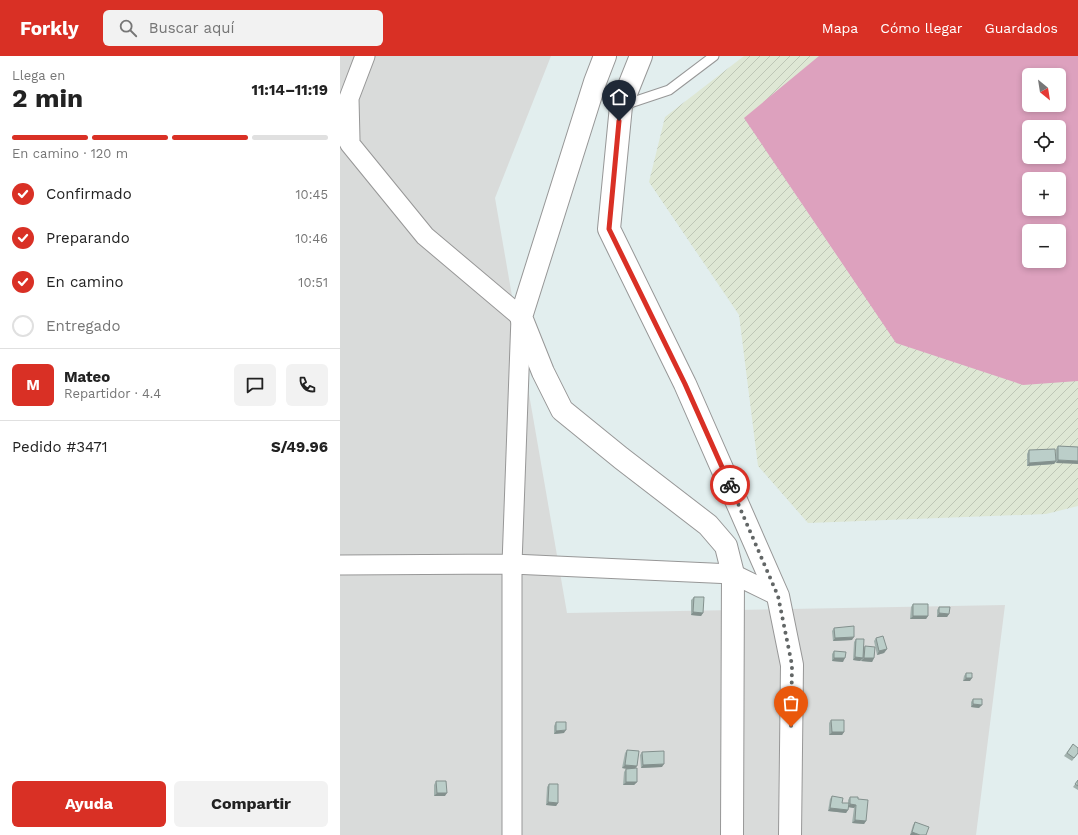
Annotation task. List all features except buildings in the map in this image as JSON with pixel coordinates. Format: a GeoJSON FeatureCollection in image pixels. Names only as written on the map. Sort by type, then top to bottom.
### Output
{"type":"FeatureCollection","features":[{"type":"Feature","properties":{"kind":"street"},"geometry":{"type":"LineString","coordinates":[[350,144],[349,98],[365,56]]}},
{"type":"Feature","properties":{"kind":"street"},"geometry":{"type":"LineString","coordinates":[[512,835],[512,564],[521,317],[595,82],[605,56]]}},
{"type":"Feature","properties":{"kind":"street"},"geometry":{"type":"LineString","coordinates":[[641,56],[621,106],[609,229],[685,384],[778,596],[792,665],[790,835]]}},
{"type":"Feature","properties":{"kind":"street"},"geometry":{"type":"LineString","coordinates":[[340,125],[350,144],[425,236],[521,317],[543,372],[562,410],[708,525],[726,546],[733,574],[732,835]]}},
{"type":"Feature","properties":{"kind":"street"},"geometry":{"type":"LineString","coordinates":[[340,565],[512,564],[733,574],[778,596]]}},
{"type":"Feature","properties":{"kind":"lane"},"geometry":{"type":"LineString","coordinates":[[621,106],[669,90],[714,56]]}},
{"type":"Feature","properties":{"kind":"shaded area"},"geometry":{"type":"Polygon","coordinates":[[[340,56],[551,56],[495,198],[567,613],[1005,605],[976,835],[340,835],[340,56]]]}},
{"type":"Feature","properties":{"kind":"shaded area"},"geometry":{"type":"Polygon","coordinates":[[[744,56],[1078,56],[1078,506],[1046,514],[808,523],[758,466],[739,315],[649,182],[665,117],[744,56]]]}},
{"type":"Feature","properties":{"kind":"shaded area"},"geometry":{"type":"Polygon","coordinates":[[[819,56],[1078,56],[1078,381],[1023,385],[896,343],[744,118],[819,56]]]}},
{"type":"Feature","properties":{"kind":"way so far"},"geometry":{"type":"LineString","coordinates":[[730,485],[778,596],[792,665],[791,727]]}},
{"type":"Feature","properties":{"kind":"route"},"geometry":{"type":"LineString","coordinates":[[619,121],[609,229],[685,384],[730,485]]}}]}
